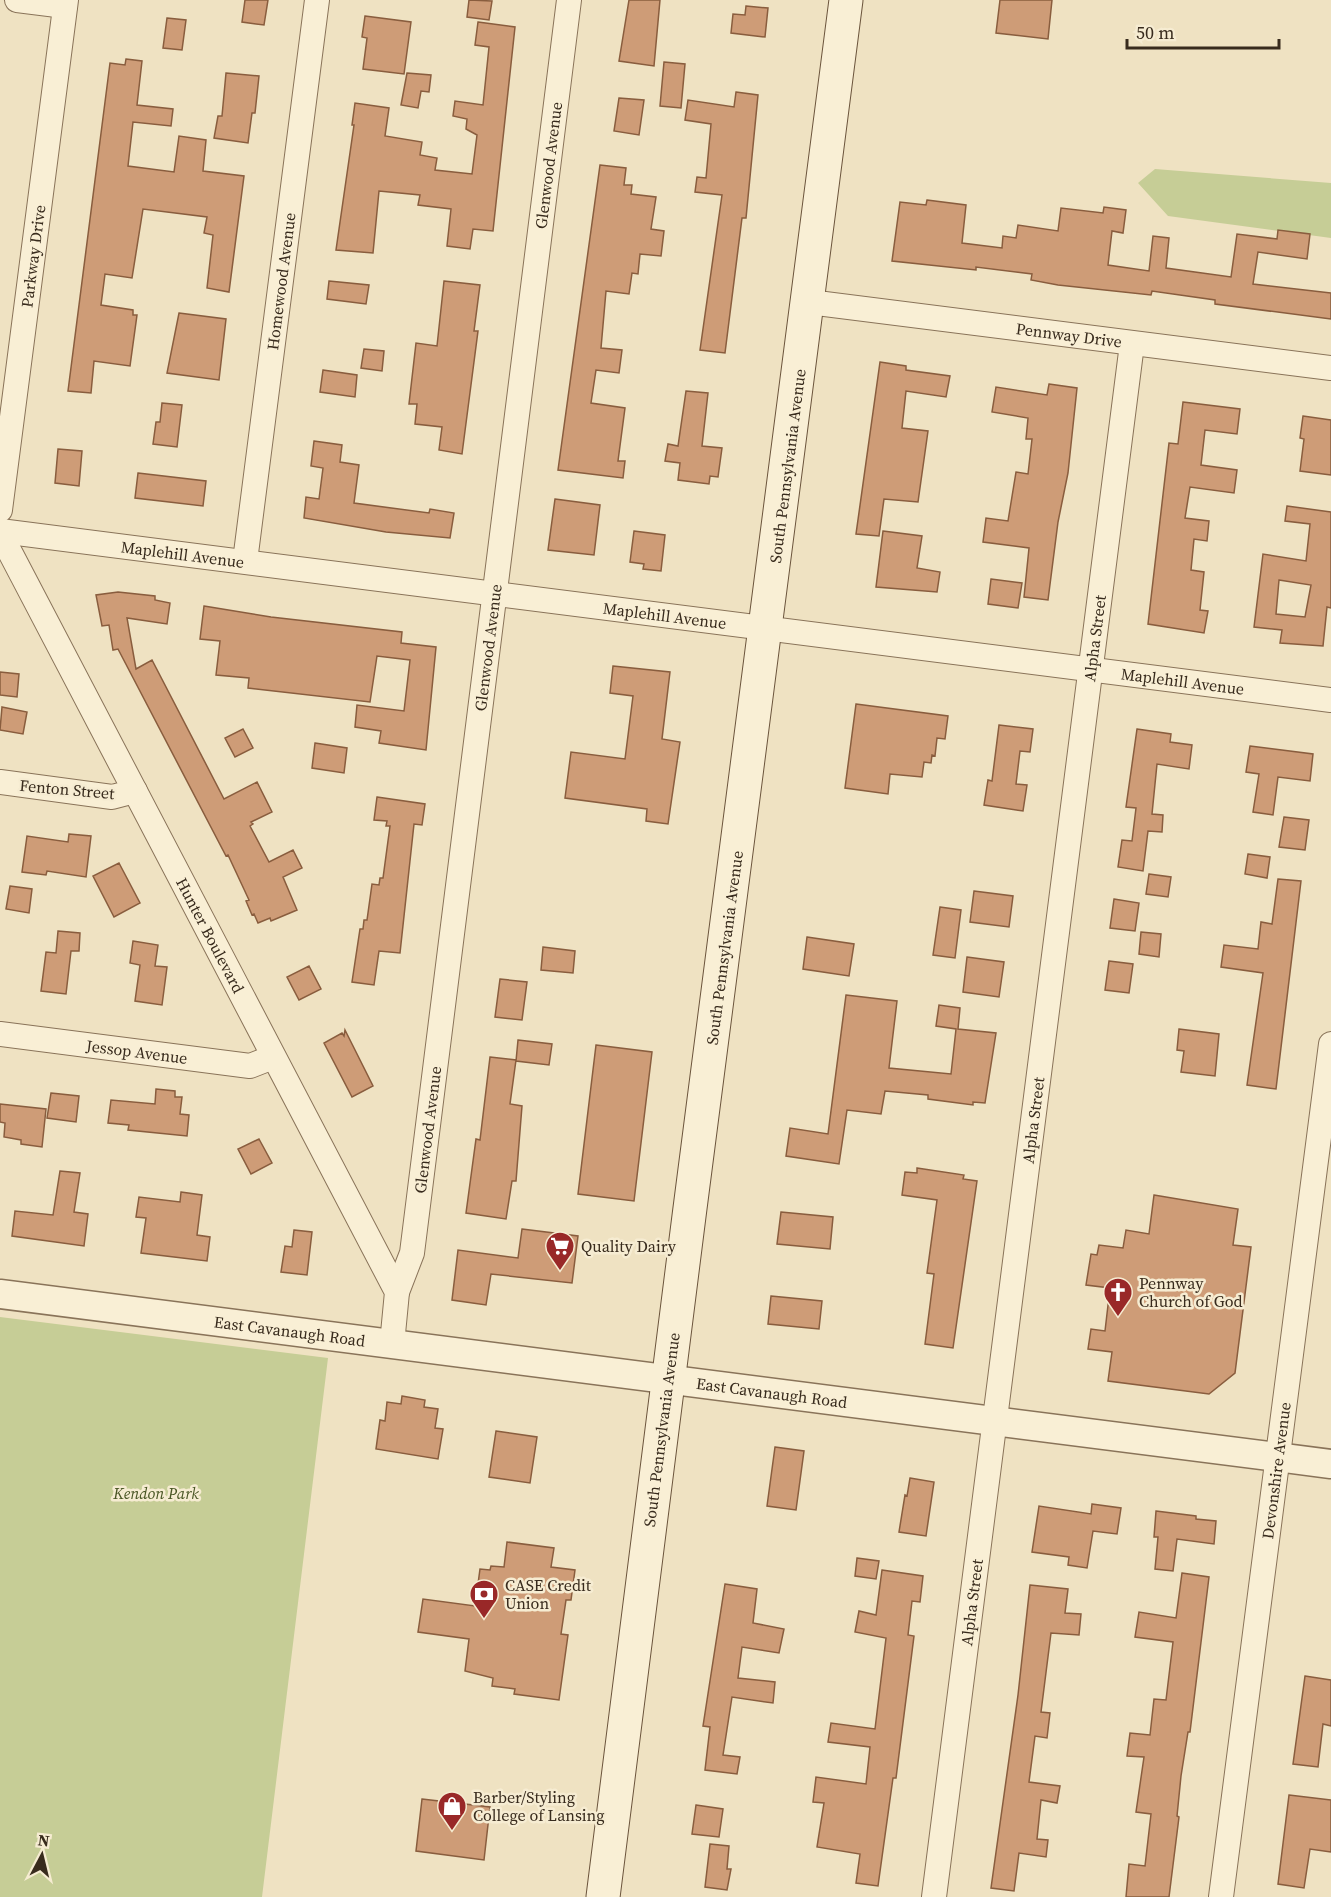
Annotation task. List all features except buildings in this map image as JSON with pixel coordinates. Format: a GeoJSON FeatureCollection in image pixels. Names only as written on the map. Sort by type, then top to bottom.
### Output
{"type":"FeatureCollection","features":[{"type":"Feature","properties":{"kind":"main road","name":"South Pennsylvania Avenue"},"geometry":{"type":"LineString","coordinates":[[603,1897],[740,807],[768,629],[846,0]]}},
{"type":"Feature","properties":{"kind":"street"},"geometry":{"type":"LineString","coordinates":[[16,0],[65,3]]}},
{"type":"Feature","properties":{"kind":"street","name":"Homewood Avenue"},"geometry":{"type":"LineString","coordinates":[[245,561],[316,0]]}},
{"type":"Feature","properties":{"kind":"street","name":"Glenwood Avenue"},"geometry":{"type":"LineString","coordinates":[[397,1292],[412,1253],[569,0]]}},
{"type":"Feature","properties":{"kind":"street","name":"Parkway Drive"},"geometry":{"type":"LineString","coordinates":[[0,510],[65,3]]}},
{"type":"Feature","properties":{"kind":"street","name":"Pennway Drive"},"geometry":{"type":"LineString","coordinates":[[809,302],[1331,368]]}},
{"type":"Feature","properties":{"kind":"street","name":"Alpha Street"},"geometry":{"type":"LineString","coordinates":[[933,1897],[991,1456],[993,1420],[1000,1390],[1132,344]]}},
{"type":"Feature","properties":{"kind":"street","name":"Maplehill Avenue"},"geometry":{"type":"LineString","coordinates":[[0,532],[245,561],[1331,700]]}},
{"type":"Feature","properties":{"kind":"street","name":"Hunter Boulevard"},"geometry":{"type":"LineString","coordinates":[[0,532],[397,1292]]}},
{"type":"Feature","properties":{"kind":"street","name":"Fenton Street"},"geometry":{"type":"LineString","coordinates":[[0,782],[112,796],[135,791]]}},
{"type":"Feature","properties":{"kind":"street","name":"Jessop Avenue"},"geometry":{"type":"LineString","coordinates":[[0,1034],[250,1065],[273,1057]]}},
{"type":"Feature","properties":{"kind":"street","name":"Devonshire Avenue"},"geometry":{"type":"LineString","coordinates":[[1221,1897],[1331,1044]]}},
{"type":"Feature","properties":{"kind":"street"},"geometry":{"type":"LineString","coordinates":[[392,1344],[397,1292]]}},
{"type":"Feature","properties":{"kind":"street","name":"East Cavanaugh Road"},"geometry":{"type":"LineString","coordinates":[[0,1294],[669,1377],[1331,1464]]}},
{"type":"Feature","properties":{"kind":"green space"},"geometry":{"type":"Polygon","coordinates":[[[1155,169],[1331,183],[1331,238],[1168,216],[1138,183],[1155,169]]]}},
{"type":"Feature","properties":{"kind":"green space","name":"Kendon Park"},"geometry":{"type":"Polygon","coordinates":[[[0,1317],[328,1358],[262,1897],[0,1897],[0,1317]]]}},
{"type":"Feature","properties":{"kind":"place","name":"Quality Dairy"},"geometry":{"type":"Point","coordinates":[560,1272]}},
{"type":"Feature","properties":{"kind":"place","name":"Pennway Church of God"},"geometry":{"type":"Point","coordinates":[1118,1318]}},
{"type":"Feature","properties":{"kind":"place","name":"CASE Credit Union"},"geometry":{"type":"Point","coordinates":[484,1620]}},
{"type":"Feature","properties":{"kind":"place","name":"Barber/Styling College of Lansing"},"geometry":{"type":"Point","coordinates":[452,1832]}}]}
